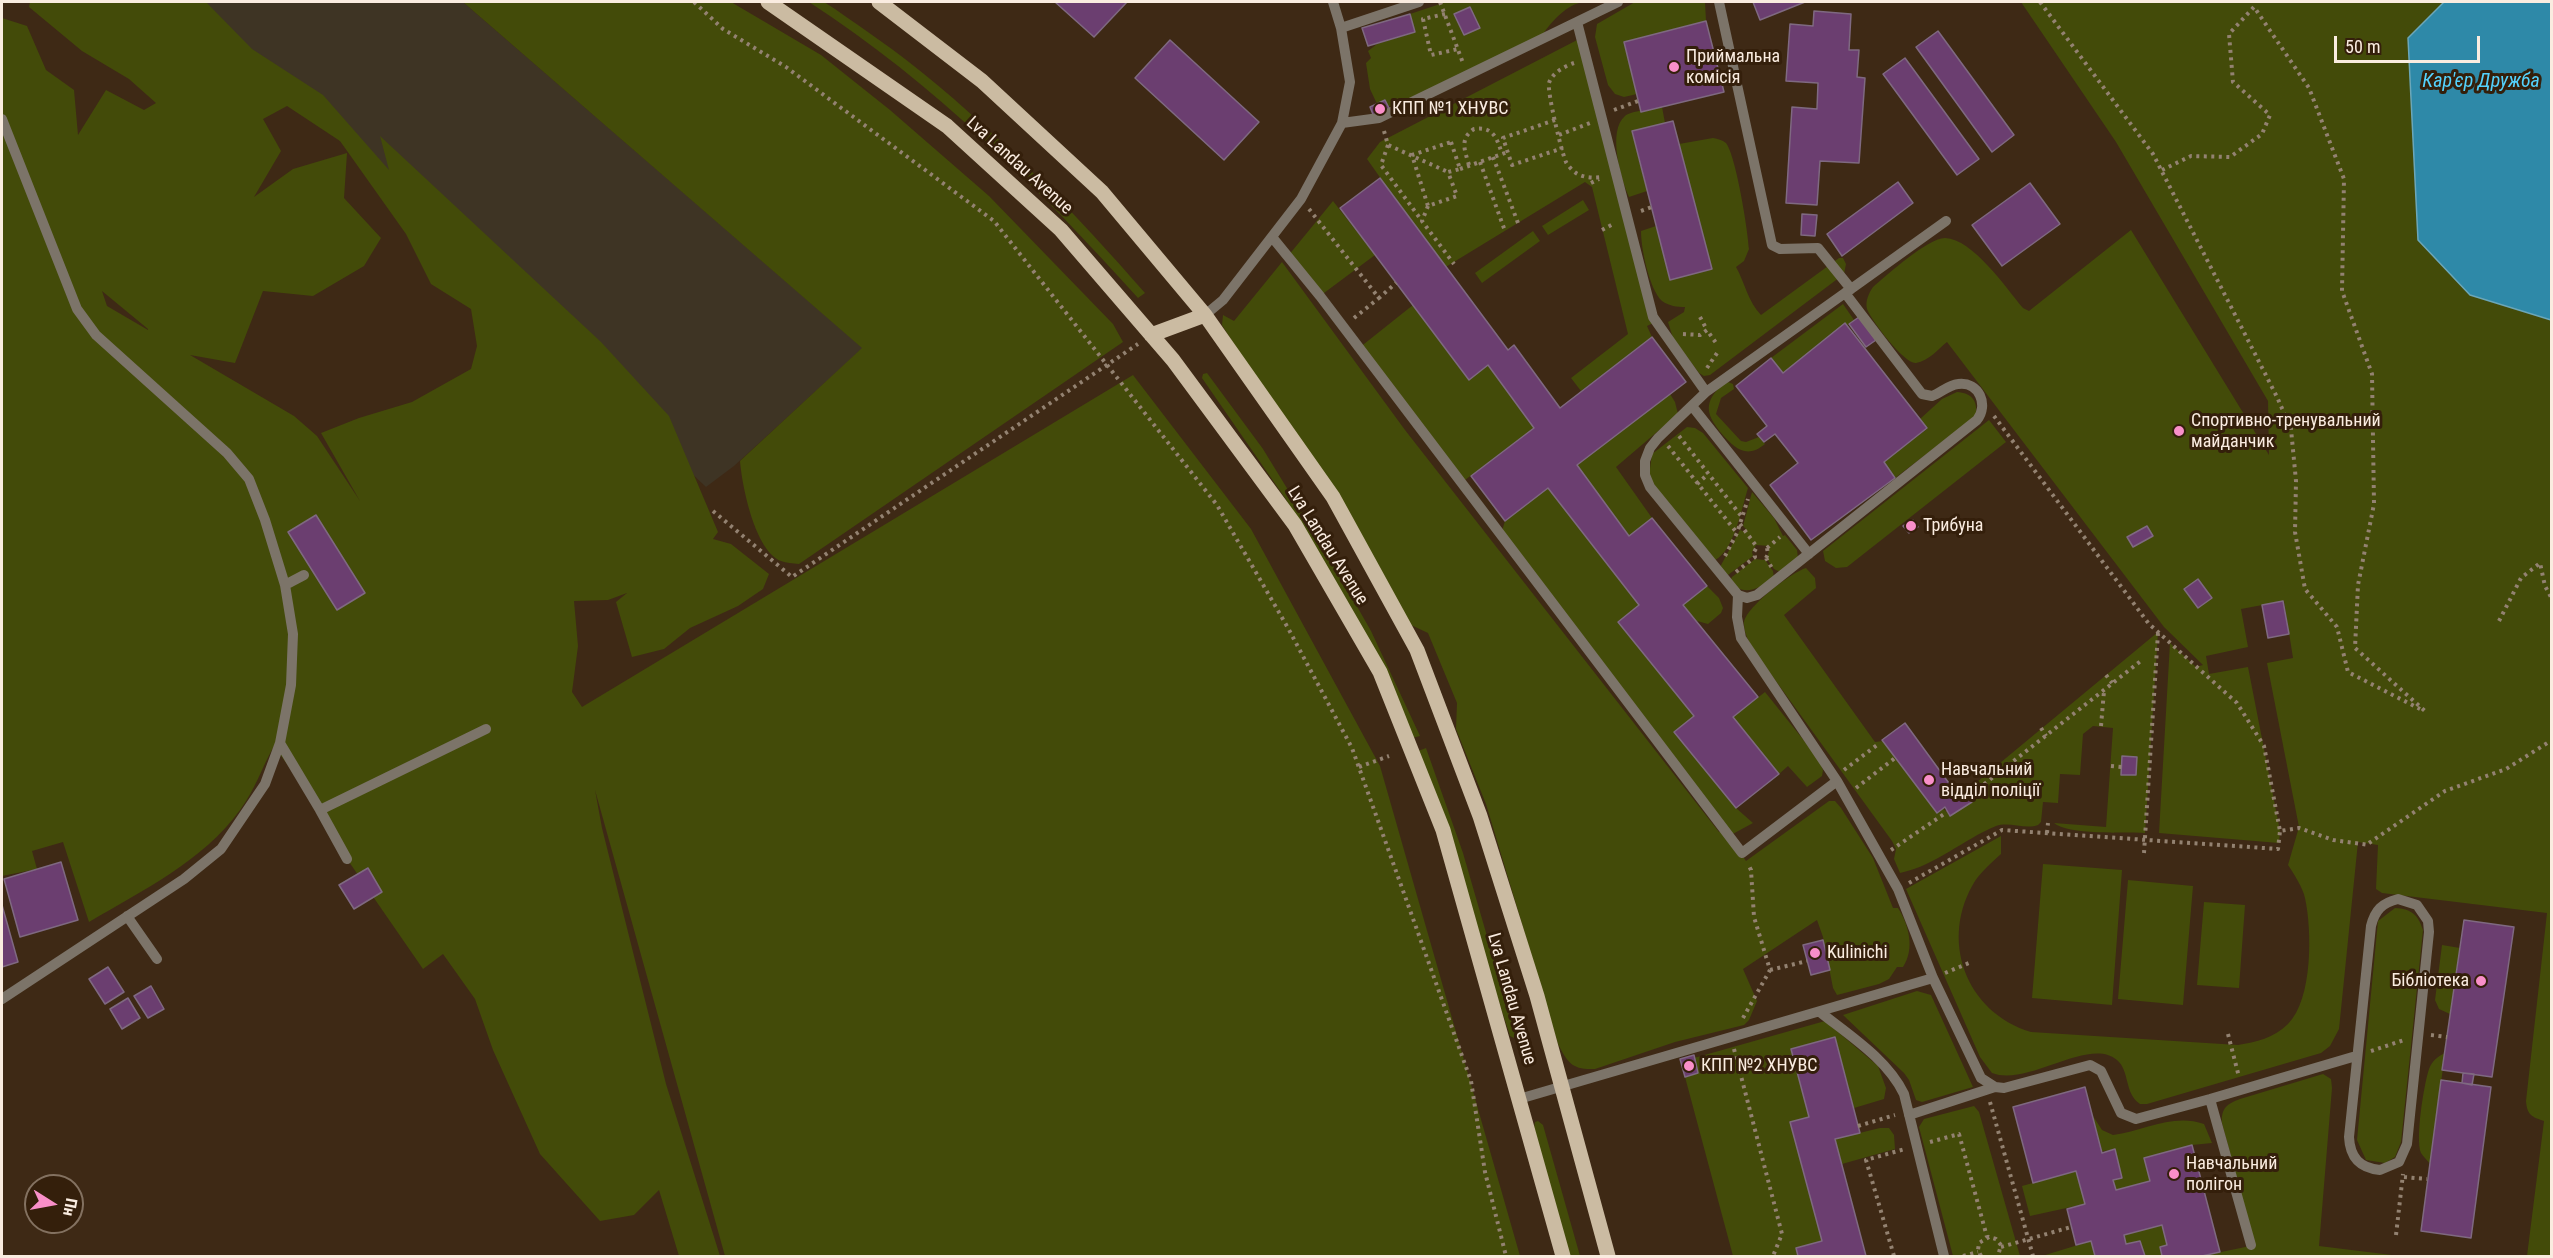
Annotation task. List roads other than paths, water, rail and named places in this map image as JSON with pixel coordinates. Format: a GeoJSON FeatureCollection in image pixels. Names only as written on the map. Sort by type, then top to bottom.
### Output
{"type":"FeatureCollection","features":[{"type":"Feature","properties":{"kind":"main road","name":"Lva Landau Avenue"},"geometry":{"type":"LineString","coordinates":[[768,2],[947,126],[1061,230],[1173,360],[1295,525],[1380,672],[1443,830],[1563,1257]]}},
{"type":"Feature","properties":{"kind":"main road","name":"Lva Landau Avenue"},"geometry":{"type":"LineString","coordinates":[[879,2],[982,81],[1102,192],[1205,315],[1334,497],[1417,650],[1480,816],[1537,996],[1608,1257]]}},
{"type":"Feature","properties":{"kind":"main road"},"geometry":{"type":"LineString","coordinates":[[1151,335],[1205,315]]}},
{"type":"Feature","properties":{"kind":"lane"},"geometry":{"type":"LineString","coordinates":[[1205,315],[1223,300],[1301,199],[1342,123],[1350,81],[1334,2]]}},
{"type":"Feature","properties":{"kind":"lane"},"geometry":{"type":"LineString","coordinates":[[1341,28],[1419,2]]}},
{"type":"Feature","properties":{"kind":"lane"},"geometry":{"type":"LineString","coordinates":[[1342,123],[1379,118],[1618,2]]}},
{"type":"Feature","properties":{"kind":"lane"},"geometry":{"type":"LineString","coordinates":[[1719,2],[1772,245],[1780,249],[1818,248],[1848,291],[1922,393],[1932,396],[1956,384],[1966,384],[1978,392],[1982,401],[1982,411],[1977,420],[1809,554],[1757,595],[1747,598],[1738,595],[1650,487],[1645,475],[1645,461],[1650,448],[1706,392],[1848,291],[1946,221]]}},
{"type":"Feature","properties":{"kind":"lane"},"geometry":{"type":"LineString","coordinates":[[1577,22],[1653,317],[1706,392]]}},
{"type":"Feature","properties":{"kind":"lane"},"geometry":{"type":"LineString","coordinates":[[2,119],[77,309],[96,335],[227,453],[249,479],[265,520],[285,585],[292,644],[291,685],[280,743],[265,784],[221,849],[184,879],[2,999]]}},
{"type":"Feature","properties":{"kind":"lane"},"geometry":{"type":"LineString","coordinates":[[1272,237],[1343,327],[1742,853],[1836,778]]}},
{"type":"Feature","properties":{"kind":"lane"},"geometry":{"type":"LineString","coordinates":[[1692,406],[1809,554]]}},
{"type":"Feature","properties":{"kind":"lane"},"geometry":{"type":"LineString","coordinates":[[285,585],[304,575]]}},
{"type":"Feature","properties":{"kind":"lane"},"geometry":{"type":"LineString","coordinates":[[1738,595],[1737,617],[1741,638],[1836,778],[1898,889],[1933,978],[1981,1078],[1991,1089]]}},
{"type":"Feature","properties":{"kind":"lane"},"geometry":{"type":"LineString","coordinates":[[320,810],[486,729]]}},
{"type":"Feature","properties":{"kind":"lane"},"geometry":{"type":"LineString","coordinates":[[280,743],[347,859]]}},
{"type":"Feature","properties":{"kind":"lane"},"geometry":{"type":"LineString","coordinates":[[2398,899],[2408,900],[2424,912],[2429,932],[2407,1143],[2398,1162],[2380,1170],[2361,1164],[2354,1157],[2350,1148],[2356,1056],[2374,916],[2388,902],[2398,899]]}},
{"type":"Feature","properties":{"kind":"lane"},"geometry":{"type":"LineString","coordinates":[[127,916],[157,959]]}},
{"type":"Feature","properties":{"kind":"lane"},"geometry":{"type":"LineString","coordinates":[[1519,1099],[1933,978]]}},
{"type":"Feature","properties":{"kind":"lane"},"geometry":{"type":"LineString","coordinates":[[1820,1012],[1889,1069],[1904,1094],[1944,1257]]}},
{"type":"Feature","properties":{"kind":"lane"},"geometry":{"type":"LineString","coordinates":[[1909,1113],[1991,1089],[2004,1088],[2090,1065],[2101,1071],[2116,1107],[2128,1118],[2136,1119],[2210,1100],[2356,1056]]}},
{"type":"Feature","properties":{"kind":"lane"},"geometry":{"type":"LineString","coordinates":[[2210,1100],[2251,1245]]}},
{"type":"Feature","properties":{"kind":"water","name":"Кар'єр Дружба"},"geometry":{"type":"Polygon","coordinates":[[[2444,2],[2551,2],[2551,320],[2470,295],[2418,240],[2408,38],[2444,2]]]}},
{"type":"Feature","properties":{"kind":"place","name":"Приймальна комісія"},"geometry":{"type":"Point","coordinates":[1674,67]}},
{"type":"Feature","properties":{"kind":"place","name":"КПП №1 ХНУВС"},"geometry":{"type":"Point","coordinates":[1380,109]}},
{"type":"Feature","properties":{"kind":"place","name":"Спортивно-тренувальний майданчик"},"geometry":{"type":"Point","coordinates":[2179,431]}},
{"type":"Feature","properties":{"kind":"place","name":"Трибуна"},"geometry":{"type":"Point","coordinates":[1911,526]}},
{"type":"Feature","properties":{"kind":"place","name":"Навчальний відділ поліції"},"geometry":{"type":"Point","coordinates":[1929,780]}},
{"type":"Feature","properties":{"kind":"place","name":"Kulinichi"},"geometry":{"type":"Point","coordinates":[1815,953]}},
{"type":"Feature","properties":{"kind":"place","name":"Бібліотека"},"geometry":{"type":"Point","coordinates":[2481,981]}},
{"type":"Feature","properties":{"kind":"place","name":"КПП №2 ХНУВС"},"geometry":{"type":"Point","coordinates":[1689,1066]}},
{"type":"Feature","properties":{"kind":"place","name":"Навчальний полігон"},"geometry":{"type":"Point","coordinates":[2174,1174]}}]}
